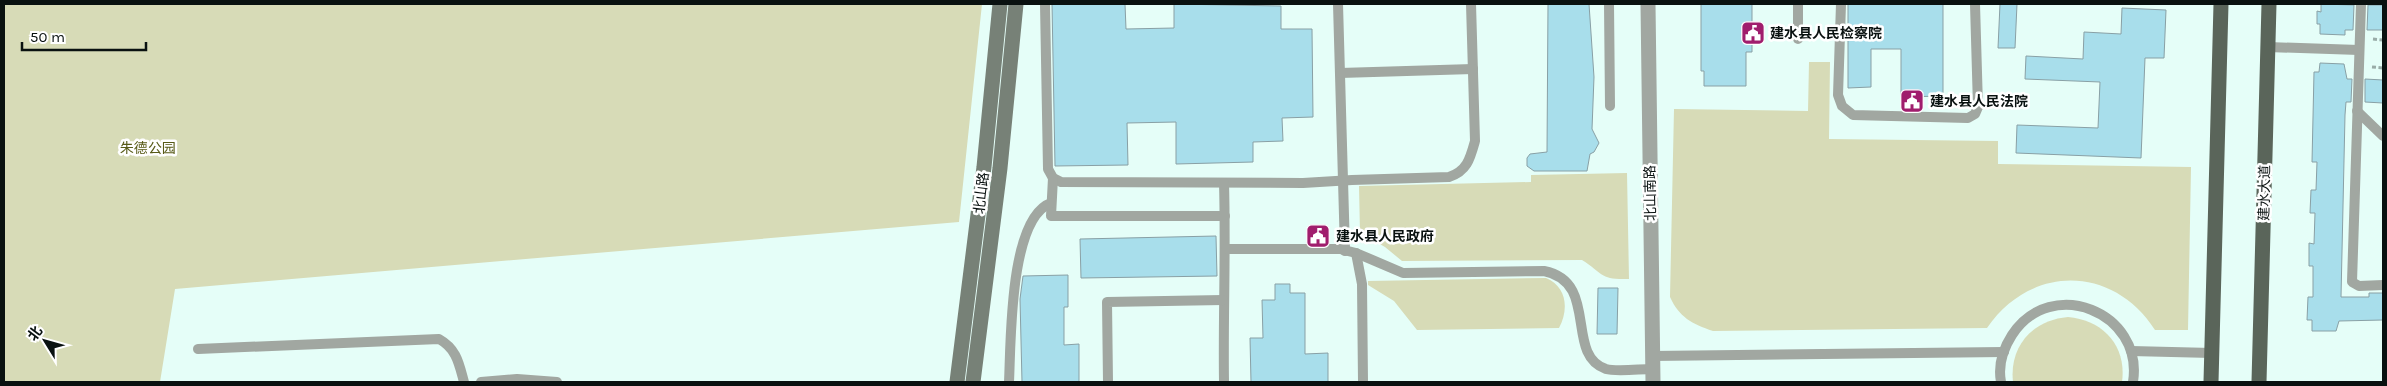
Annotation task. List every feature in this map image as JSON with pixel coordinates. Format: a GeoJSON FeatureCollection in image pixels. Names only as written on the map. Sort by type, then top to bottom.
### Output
{"type":"FeatureCollection","features":[{"type":"Feature","properties":{"kind":"main road"},"geometry":{"type":"LineString","coordinates":[[2211,382],[2221,4]]}},
{"type":"Feature","properties":{"kind":"main road","name":"建水大道"},"geometry":{"type":"LineString","coordinates":[[2259,382],[2269,4]]}},
{"type":"Feature","properties":{"kind":"street","name":"北山路"},"geometry":{"type":"LineString","coordinates":[[957,382],[984,167],[1000,4]]}},
{"type":"Feature","properties":{"kind":"street","name":"北山路"},"geometry":{"type":"LineString","coordinates":[[973,382],[1000,168],[1016,4]]}},
{"type":"Feature","properties":{"kind":"street","name":"北山南路"},"geometry":{"type":"LineString","coordinates":[[1648,4],[1652,369]]}},
{"type":"Feature","properties":{"kind":"lane"},"geometry":{"type":"LineString","coordinates":[[1045,4],[1048,169],[1053,178],[1051,216],[1225,216]]}},
{"type":"Feature","properties":{"kind":"lane"},"geometry":{"type":"LineString","coordinates":[[1338,4],[1345,251]]}},
{"type":"Feature","properties":{"kind":"lane"},"geometry":{"type":"LineString","coordinates":[[1053,178],[1061,182],[1303,184],[1343,180],[1449,178],[1462,170],[1470,160],[1475,141],[1470,4]]}},
{"type":"Feature","properties":{"kind":"lane"},"geometry":{"type":"LineString","coordinates":[[1609,4],[1610,106]]}},
{"type":"Feature","properties":{"kind":"lane"},"geometry":{"type":"LineString","coordinates":[[1798,4],[1798,39]]}},
{"type":"Feature","properties":{"kind":"lane"},"geometry":{"type":"LineString","coordinates":[[1841,4],[1838,95],[1842,106],[1853,115],[1968,118],[1975,114],[1978,107],[1975,4]]}},
{"type":"Feature","properties":{"kind":"lane"},"geometry":{"type":"LineString","coordinates":[[2361,4],[2352,282],[2359,286],[2383,285]]}},
{"type":"Feature","properties":{"kind":"lane"},"geometry":{"type":"LineString","coordinates":[[2268,48],[2359,50]]}},
{"type":"Feature","properties":{"kind":"lane"},"geometry":{"type":"LineString","coordinates":[[1340,73],[1473,69]]}},
{"type":"Feature","properties":{"kind":"lane"},"geometry":{"type":"LineString","coordinates":[[2357,111],[2383,136]]}},
{"type":"Feature","properties":{"kind":"lane"},"geometry":{"type":"LineString","coordinates":[[1224,183],[1226,249],[1223,300],[1224,382]]}},
{"type":"Feature","properties":{"kind":"lane"},"geometry":{"type":"LineString","coordinates":[[1009,382],[1014,280],[1028,226],[1038,211],[1052,203]]}},
{"type":"Feature","properties":{"kind":"lane"},"geometry":{"type":"LineString","coordinates":[[1226,249],[1325,248],[1356,253],[1403,273],[1544,272],[1554,274],[1562,279],[1574,293],[1578,301],[1586,348],[1595,362],[1606,369],[1652,369],[2004,352]]}},
{"type":"Feature","properties":{"kind":"lane"},"geometry":{"type":"LineString","coordinates":[[1356,253],[1362,284],[1363,382]]}},
{"type":"Feature","properties":{"kind":"lane"},"geometry":{"type":"LineString","coordinates":[[1108,382],[1107,302],[1223,300]]}},
{"type":"Feature","properties":{"kind":"lane"},"geometry":{"type":"LineString","coordinates":[[2001,382],[2000,366],[2004,352],[2015,331],[2034,314],[2045,309],[2070,305],[2094,310],[2105,317],[2124,336],[2134,361],[2133,382]]}},
{"type":"Feature","properties":{"kind":"lane"},"geometry":{"type":"LineString","coordinates":[[198,350],[439,339],[450,345],[456,353],[464,382]]}},
{"type":"Feature","properties":{"kind":"lane"},"geometry":{"type":"LineString","coordinates":[[2131,351],[2212,353]]}},
{"type":"Feature","properties":{"kind":"lane"},"geometry":{"type":"LineString","coordinates":[[481,382],[517,379],[557,382]]}},
{"type":"Feature","properties":{"kind":"green space","name":"朱德公园"},"geometry":{"type":"Polygon","coordinates":[[[4,4],[982,4],[959,222],[175,289],[160,382],[4,382],[4,4]]]}},
{"type":"Feature","properties":{"kind":"green space"},"geometry":{"type":"Polygon","coordinates":[[[1809,62],[1830,62],[1829,139],[1998,141],[1998,164],[2191,167],[2188,330],[2155,330],[2138,309],[2117,293],[2095,284],[2072,281],[2048,283],[2026,292],[2005,307],[1987,328],[1713,331],[1687,319],[1678,310],[1670,297],[1674,109],[1808,111],[1809,62]]]}},
{"type":"Feature","properties":{"kind":"green space"},"geometry":{"type":"Polygon","coordinates":[[[1627,173],[1629,279],[1607,277],[1582,260],[1402,261],[1385,247],[1360,233],[1359,186],[1531,182],[1531,175],[1627,173]]]}},
{"type":"Feature","properties":{"kind":"green space"},"geometry":{"type":"Polygon","coordinates":[[[1546,278],[1558,287],[1564,299],[1564,313],[1559,328],[1417,330],[1394,301],[1368,285],[1368,281],[1546,278]]]}},
{"type":"Feature","properties":{"kind":"green space"},"geometry":{"type":"Polygon","coordinates":[[[2068,317],[2092,323],[2110,337],[2121,357],[2123,369],[2122,382],[2013,382],[2015,357],[2019,346],[2026,337],[2044,323],[2068,317]]]}},
{"type":"Feature","properties":{"kind":"building"},"geometry":{"type":"Polygon","coordinates":[[[1052,4],[1125,4],[1126,29],[1174,28],[1174,4],[1281,6],[1281,29],[1312,29],[1313,117],[1282,118],[1283,141],[1253,142],[1253,162],[1176,164],[1176,122],[1127,123],[1128,165],[1055,166],[1052,4]]]}},
{"type":"Feature","properties":{"kind":"building"},"geometry":{"type":"Polygon","coordinates":[[[1548,4],[1589,4],[1594,77],[1592,129],[1599,143],[1594,152],[1590,154],[1587,171],[1534,171],[1527,166],[1527,158],[1530,154],[1547,152],[1548,4]]]}},
{"type":"Feature","properties":{"kind":"building"},"geometry":{"type":"Polygon","coordinates":[[[1701,4],[1752,4],[1752,52],[1746,52],[1746,86],[1704,86],[1704,71],[1701,71],[1701,4]]]}},
{"type":"Feature","properties":{"kind":"building"},"geometry":{"type":"Polygon","coordinates":[[[1848,4],[1943,4],[1943,96],[1901,97],[1901,49],[1871,49],[1871,87],[1848,88],[1848,4]]]}},
{"type":"Feature","properties":{"kind":"building"},"geometry":{"type":"Polygon","coordinates":[[[2000,4],[2017,4],[2015,48],[1998,48],[2000,4]]]}},
{"type":"Feature","properties":{"kind":"building"},"geometry":{"type":"Polygon","coordinates":[[[2321,4],[2354,5],[2353,30],[2345,30],[2345,35],[2320,34],[2320,24],[2317,24],[2317,11],[2321,12],[2321,4]]]}},
{"type":"Feature","properties":{"kind":"building"},"geometry":{"type":"Polygon","coordinates":[[[2368,5],[2383,5],[2383,30],[2367,30],[2368,5]]]}},
{"type":"Feature","properties":{"kind":"building"},"geometry":{"type":"Polygon","coordinates":[[[2122,8],[2166,10],[2164,58],[2145,58],[2141,158],[2016,153],[2017,125],[2098,128],[2100,82],[2025,79],[2026,56],[2083,59],[2084,32],[2121,34],[2122,8]]]}},
{"type":"Feature","properties":{"kind":"building"},"geometry":{"type":"Polygon","coordinates":[[[2320,63],[2344,64],[2347,79],[2352,79],[2351,102],[2346,102],[2345,115],[2341,297],[2369,297],[2369,293],[2383,293],[2383,320],[2339,321],[2336,331],[2312,331],[2312,320],[2307,320],[2308,297],[2313,297],[2313,266],[2309,266],[2309,243],[2314,244],[2315,213],[2310,213],[2311,190],[2316,190],[2317,162],[2312,162],[2314,72],[2319,72],[2320,63]]]}},
{"type":"Feature","properties":{"kind":"building"},"geometry":{"type":"Polygon","coordinates":[[[2365,79],[2383,80],[2383,103],[2365,102],[2365,79]]]}},
{"type":"Feature","properties":{"kind":"building"},"geometry":{"type":"Polygon","coordinates":[[[1216,236],[1217,276],[1081,278],[1080,239],[1216,236]]]}},
{"type":"Feature","properties":{"kind":"building"},"geometry":{"type":"Polygon","coordinates":[[[1068,275],[1068,307],[1064,307],[1064,345],[1079,344],[1079,382],[1022,382],[1020,299],[1023,276],[1068,275]]]}},
{"type":"Feature","properties":{"kind":"building"},"geometry":{"type":"Polygon","coordinates":[[[1275,284],[1290,284],[1290,293],[1305,293],[1305,354],[1328,353],[1328,382],[1251,382],[1250,338],[1263,338],[1262,300],[1275,300],[1275,284]]]}},
{"type":"Feature","properties":{"kind":"building"},"geometry":{"type":"Polygon","coordinates":[[[1598,288],[1618,288],[1617,334],[1597,334],[1598,288]]]}},
{"type":"Feature","properties":{"kind":"place","name":"建水县人民检察院"},"geometry":{"type":"Point","coordinates":[1753,33]}},
{"type":"Feature","properties":{"kind":"place","name":"建水县人民法院"},"geometry":{"type":"Point","coordinates":[1912,101]}},
{"type":"Feature","properties":{"kind":"place","name":"建水县人民政府"},"geometry":{"type":"Point","coordinates":[1318,236]}}]}
